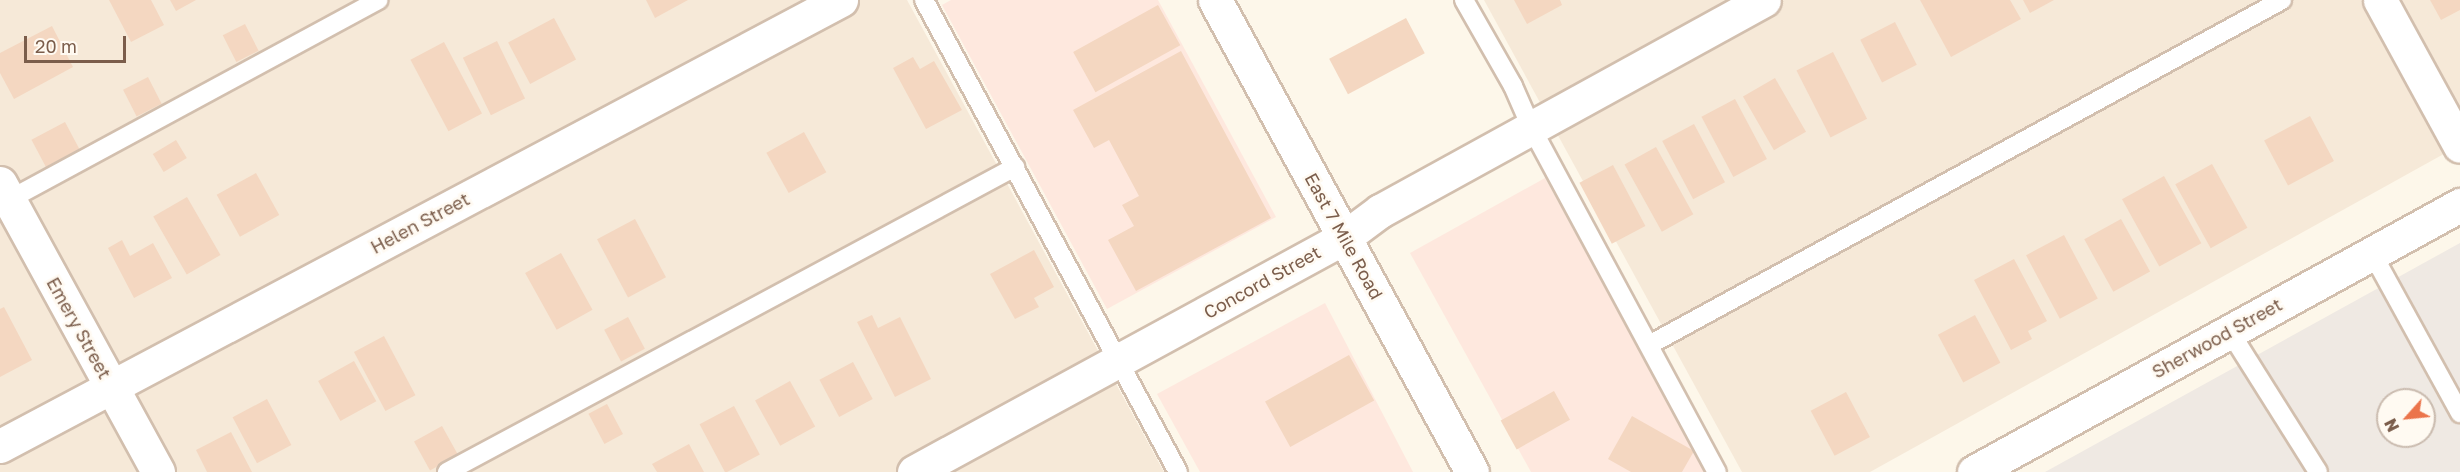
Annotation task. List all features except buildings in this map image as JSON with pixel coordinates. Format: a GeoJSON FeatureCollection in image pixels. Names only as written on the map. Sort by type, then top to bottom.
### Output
{"type":"FeatureCollection","features":[{"type":"Feature","properties":{"kind":"street","name":"Helen Street"},"geometry":{"type":"LineString","coordinates":[[0,446],[841,0]]}},
{"type":"Feature","properties":{"kind":"street","name":"East 7 Mile Road"},"geometry":{"type":"LineString","coordinates":[[1215,0],[1472,472]]}},
{"type":"Feature","properties":{"kind":"street","name":"Concord Street"},"geometry":{"type":"LineString","coordinates":[[914,472],[1345,237],[1380,210],[1764,0]]}},
{"type":"Feature","properties":{"kind":"street"},"geometry":{"type":"LineString","coordinates":[[2380,0],[2460,146]]}},
{"type":"Feature","properties":{"kind":"street","name":"Emery Street"},"geometry":{"type":"LineString","coordinates":[[3,196],[158,472]]}},
{"type":"Feature","properties":{"kind":"street","name":"Sherwood Street"},"geometry":{"type":"LineString","coordinates":[[1974,472],[2460,205]]}},
{"type":"Feature","properties":{"kind":"lane"},"geometry":{"type":"LineString","coordinates":[[3,196],[379,0]]}},
{"type":"Feature","properties":{"kind":"lane"},"geometry":{"type":"LineString","coordinates":[[924,0],[1120,360],[1178,472]]}},
{"type":"Feature","properties":{"kind":"lane"},"geometry":{"type":"LineString","coordinates":[[1464,0],[1513,86],[1531,127],[1717,472]]}},
{"type":"Feature","properties":{"kind":"lane"},"geometry":{"type":"LineString","coordinates":[[1649,345],[2282,0]]}},
{"type":"Feature","properties":{"kind":"lane"},"geometry":{"type":"LineString","coordinates":[[447,472],[1015,167]]}},
{"type":"Feature","properties":{"kind":"lane"},"geometry":{"type":"LineString","coordinates":[[2372,253],[2460,413]]}},
{"type":"Feature","properties":{"kind":"lane"},"geometry":{"type":"LineString","coordinates":[[2230,332],[2318,472]]}},
{"type":"Feature","properties":{"kind":"shaded area"},"geometry":{"type":"Polygon","coordinates":[[[0,0],[907,0],[1164,472],[0,472],[0,0]]]}},
{"type":"Feature","properties":{"kind":"shaded area"},"geometry":{"type":"Polygon","coordinates":[[[951,0],[1158,0],[1276,217],[1107,309],[942,5],[951,0]]]}},
{"type":"Feature","properties":{"kind":"shaded area"},"geometry":{"type":"Polygon","coordinates":[[[1484,0],[2460,0],[2460,145],[1870,472],[1742,472],[1484,0]]]}},
{"type":"Feature","properties":{"kind":"shaded area"},"geometry":{"type":"Polygon","coordinates":[[[1545,178],[1708,472],[1531,472],[1410,253],[1545,178]]]}},
{"type":"Feature","properties":{"kind":"shaded area"},"geometry":{"type":"Polygon","coordinates":[[[2460,243],[2460,472],[2045,472],[2460,243]]]}},
{"type":"Feature","properties":{"kind":"shaded area"},"geometry":{"type":"Polygon","coordinates":[[[1325,303],[1413,472],[1200,472],[1157,394],[1325,303]]]}}]}
